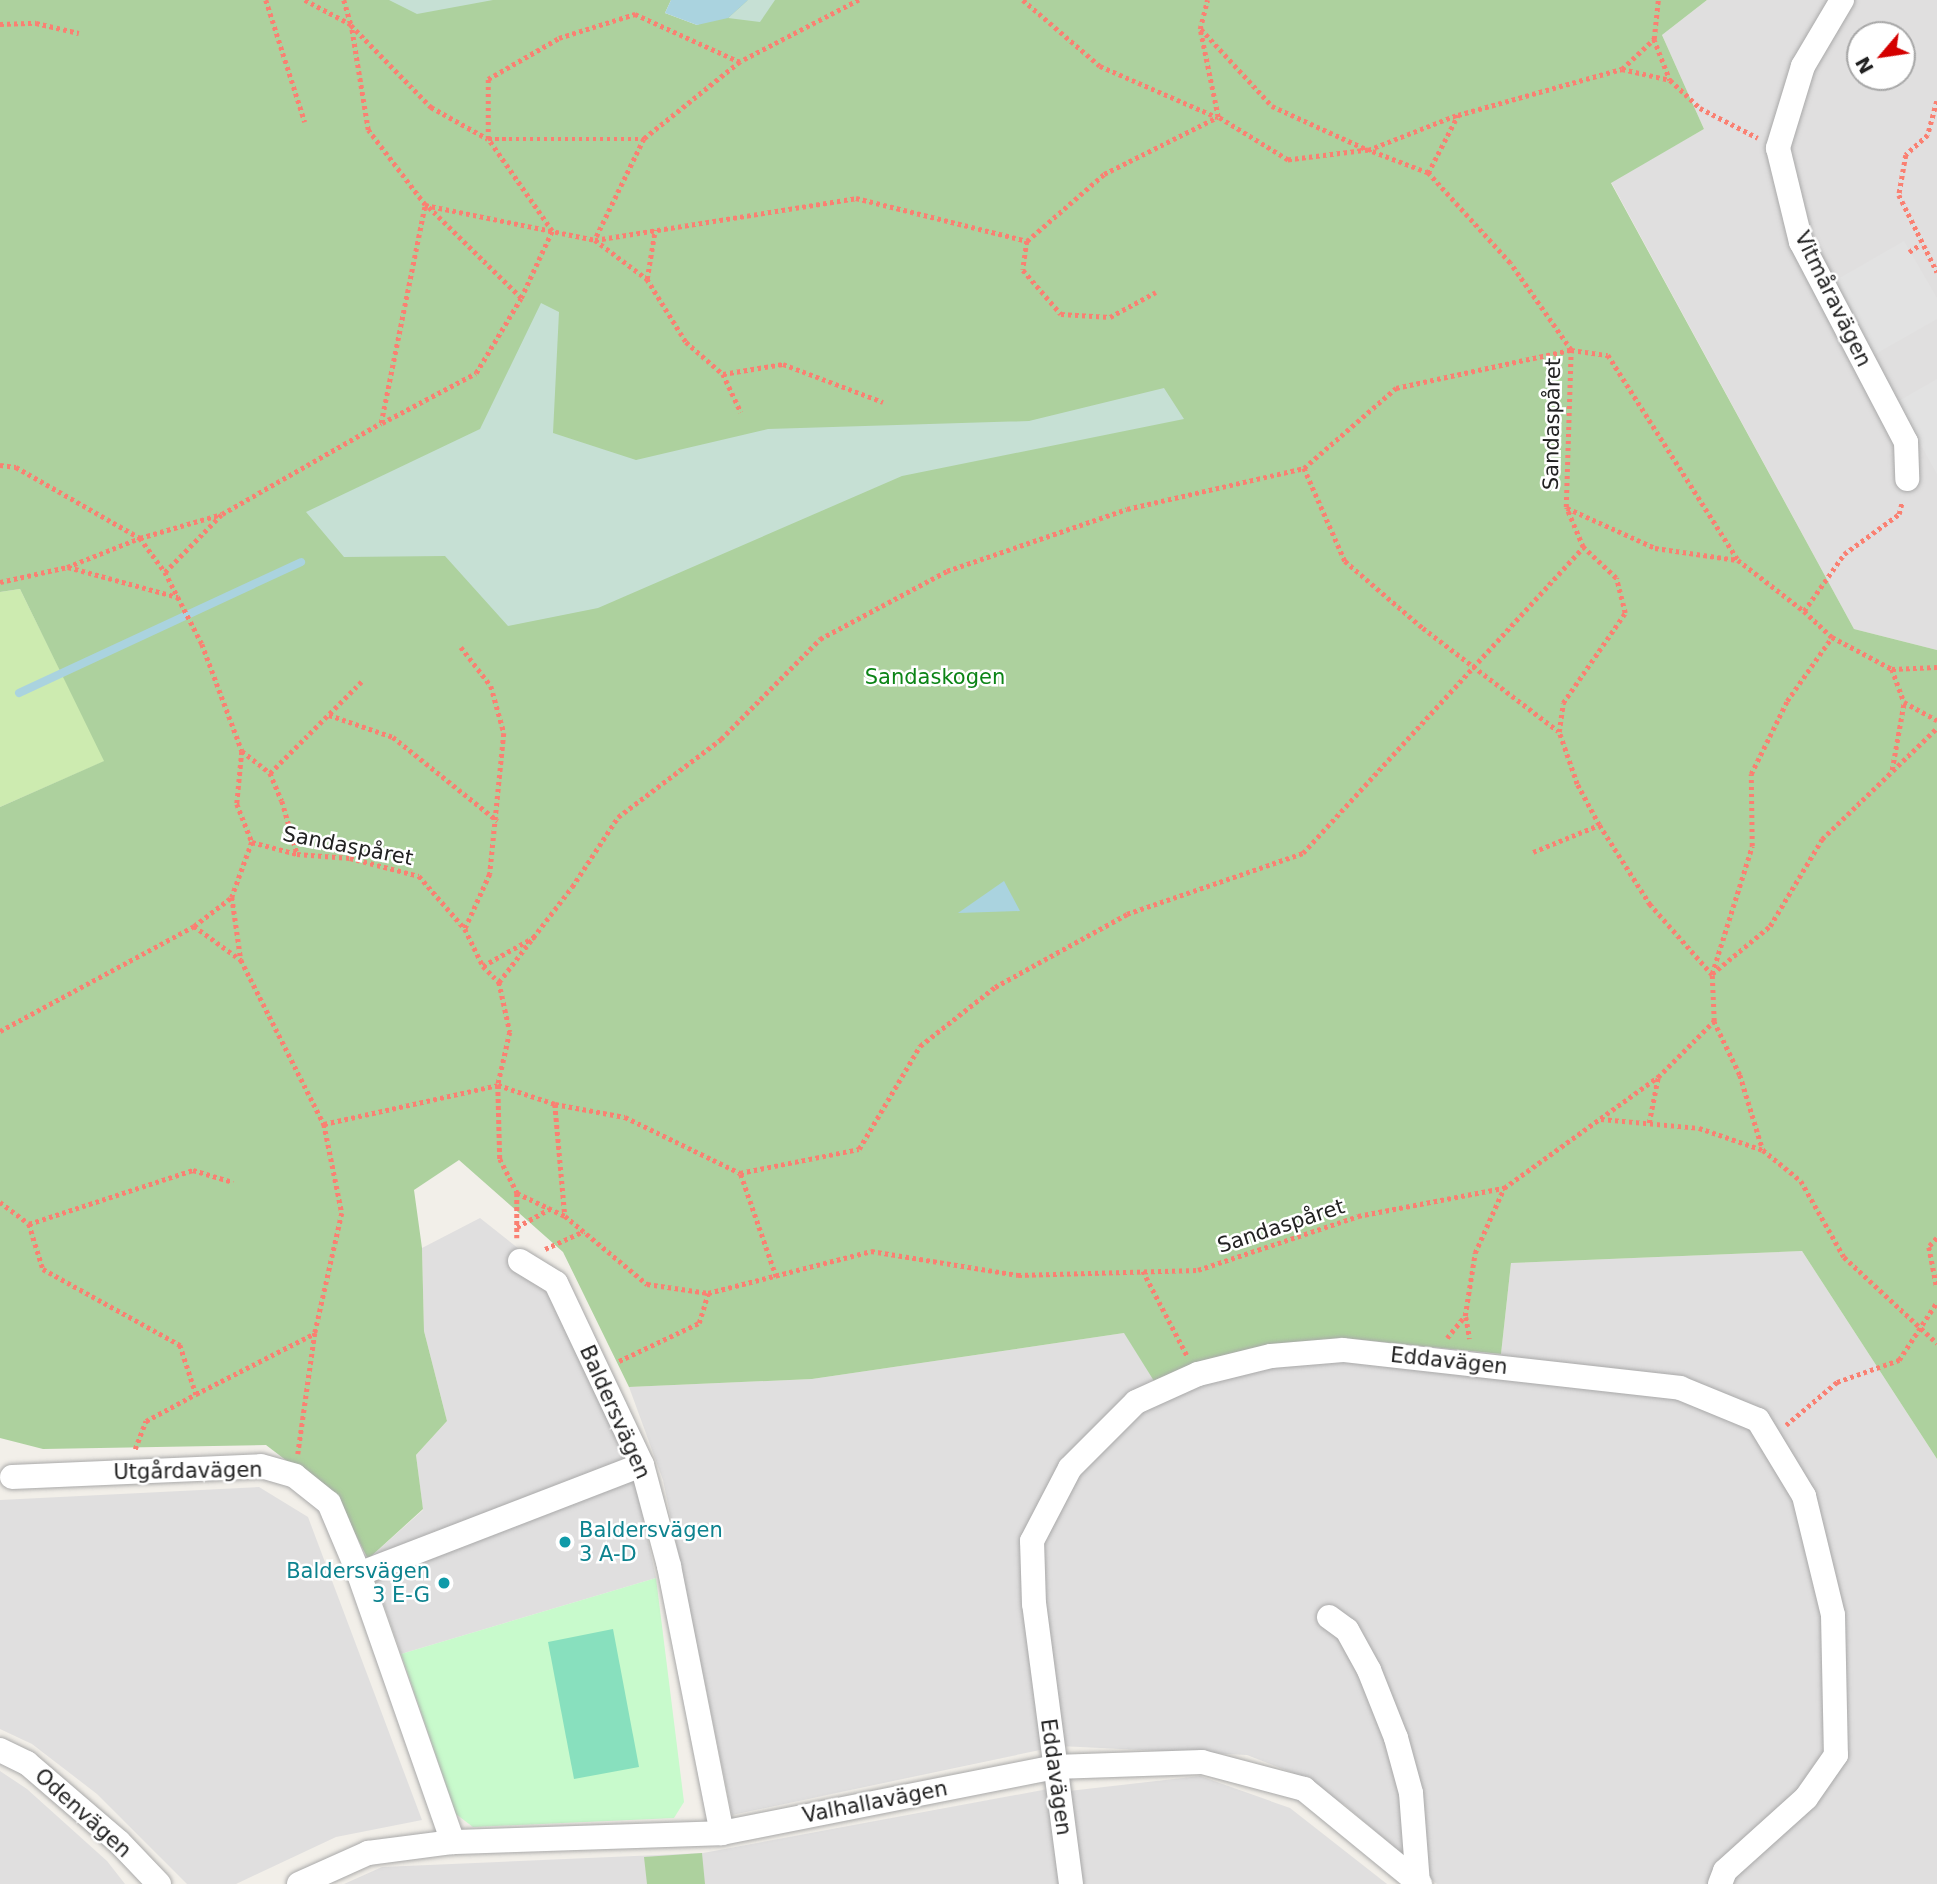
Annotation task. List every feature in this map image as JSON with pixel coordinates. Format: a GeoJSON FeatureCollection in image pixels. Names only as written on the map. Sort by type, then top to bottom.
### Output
{"type":"FeatureCollection","features":[{"type":"Feature","properties":{"kind":"street"},"geometry":{"type":"LineString","coordinates":[[1778,148],[1804,66],[1842,0]]}},
{"type":"Feature","properties":{"kind":"street","name":"Vitmåravägen"},"geometry":{"type":"LineString","coordinates":[[1778,148],[1801,242],[1906,442],[1907,479]]}},
{"type":"Feature","properties":{"kind":"street","name":"Baldersvägen"},"geometry":{"type":"LineString","coordinates":[[520,1261],[555,1283],[642,1465],[669,1566],[722,1833]]}},
{"type":"Feature","properties":{"kind":"street","name":"Eddavägen"},"geometry":{"type":"LineString","coordinates":[[1072,1884],[1054,1767],[1034,1604],[1032,1541],[1070,1468],[1136,1402],[1198,1374],[1271,1356],[1343,1350],[1680,1388],[1758,1420],[1804,1496],[1833,1615],[1836,1755],[1806,1798],[1725,1871],[1720,1884]]}},
{"type":"Feature","properties":{"kind":"street"},"geometry":{"type":"LineString","coordinates":[[359,1574],[642,1465]]}},
{"type":"Feature","properties":{"kind":"street","name":"Utgårdavägen"},"geometry":{"type":"LineString","coordinates":[[12,1477],[261,1466],[295,1476],[329,1503],[359,1574],[453,1842]]}},
{"type":"Feature","properties":{"kind":"street"},"geometry":{"type":"LineString","coordinates":[[1329,1617],[1347,1630],[1369,1670],[1396,1738],[1411,1793],[1419,1883]]}},
{"type":"Feature","properties":{"kind":"street","name":"Odenvägen"},"geometry":{"type":"LineString","coordinates":[[0,1750],[27,1763],[119,1842],[159,1884]]}},
{"type":"Feature","properties":{"kind":"street","name":"Valhallavägen"},"geometry":{"type":"LineString","coordinates":[[299,1884],[368,1853],[453,1842],[722,1833],[1054,1767],[1202,1762],[1304,1789],[1419,1883]]}},
{"type":"Feature","properties":{"kind":"path"},"geometry":{"type":"LineString","coordinates":[[266,0],[305,122]]}},
{"type":"Feature","properties":{"kind":"path"},"geometry":{"type":"LineString","coordinates":[[304,0],[351,25],[431,107],[488,139],[552,231]]}},
{"type":"Feature","properties":{"kind":"path"},"geometry":{"type":"LineString","coordinates":[[344,0],[351,25],[368,130],[425,205],[521,298]]}},
{"type":"Feature","properties":{"kind":"path"},"geometry":{"type":"LineString","coordinates":[[595,240],[644,139],[740,62],[859,0]]}},
{"type":"Feature","properties":{"kind":"path","name":"Sandaspåret"},"geometry":{"type":"LineString","coordinates":[[1023,0],[1100,66],[1218,117],[1288,160],[1368,149],[1428,173],[1510,263],[1571,350],[1566,507],[1583,547],[1616,578],[1625,613],[1563,703],[1559,732]]}},
{"type":"Feature","properties":{"kind":"path"},"geometry":{"type":"LineString","coordinates":[[1156,292],[1110,317],[1061,314],[1023,270],[1027,241],[1104,174],[1218,117],[1200,29],[1208,0]]}},
{"type":"Feature","properties":{"kind":"path"},"geometry":{"type":"LineString","coordinates":[[1658,0],[1654,40],[1670,80],[1700,108],[1778,148]]}},
{"type":"Feature","properties":{"kind":"path"},"geometry":{"type":"LineString","coordinates":[[488,139],[488,79],[559,38],[635,14],[740,62]]}},
{"type":"Feature","properties":{"kind":"path"},"geometry":{"type":"LineString","coordinates":[[0,24],[36,23],[79,33]]}},
{"type":"Feature","properties":{"kind":"path"},"geometry":{"type":"LineString","coordinates":[[1200,29],[1272,106],[1368,149],[1458,115],[1622,69],[1654,40]]}},
{"type":"Feature","properties":{"kind":"path"},"geometry":{"type":"LineString","coordinates":[[1622,69],[1670,80]]}},
{"type":"Feature","properties":{"kind":"path"},"geometry":{"type":"LineString","coordinates":[[1937,101],[1928,135],[1906,155],[1899,195],[1937,272]]}},
{"type":"Feature","properties":{"kind":"path"},"geometry":{"type":"LineString","coordinates":[[1428,173],[1458,115]]}},
{"type":"Feature","properties":{"kind":"path"},"geometry":{"type":"LineString","coordinates":[[488,139],[644,139]]}},
{"type":"Feature","properties":{"kind":"path"},"geometry":{"type":"LineString","coordinates":[[425,205],[595,240],[856,198],[1027,241]]}},
{"type":"Feature","properties":{"kind":"path"},"geometry":{"type":"LineString","coordinates":[[381,423],[425,205]]}},
{"type":"Feature","properties":{"kind":"path"},"geometry":{"type":"LineString","coordinates":[[647,279],[655,230]]}},
{"type":"Feature","properties":{"kind":"path"},"geometry":{"type":"LineString","coordinates":[[0,582],[67,567],[140,538],[222,514],[381,423],[476,373],[521,298],[552,231]]}},
{"type":"Feature","properties":{"kind":"path"},"geometry":{"type":"LineString","coordinates":[[595,240],[647,279],[686,342],[723,374],[741,412]]}},
{"type":"Feature","properties":{"kind":"path"},"geometry":{"type":"LineString","coordinates":[[1909,252],[1921,244]]}},
{"type":"Feature","properties":{"kind":"path"},"geometry":{"type":"LineString","coordinates":[[584,1231],[520,1261],[516,1228],[517,1193],[500,1159],[498,1085],[510,1032],[499,982],[536,936],[618,817],[721,739],[820,639],[947,571],[1127,509],[1304,468],[1396,388],[1571,350],[1608,355],[1738,560],[1804,611],[1832,638],[1892,669],[1937,667]]}},
{"type":"Feature","properties":{"kind":"path"},"geometry":{"type":"LineString","coordinates":[[723,374],[783,364],[883,402]]}},
{"type":"Feature","properties":{"kind":"path","name":"Sandaspåret"},"geometry":{"type":"LineString","coordinates":[[0,465],[16,467],[140,538],[165,572],[202,644],[242,751],[237,804],[252,842],[297,854],[350,858],[419,876],[465,929],[483,966],[499,982]]}},
{"type":"Feature","properties":{"kind":"path"},"geometry":{"type":"LineString","coordinates":[[1304,468],[1345,561],[1423,628],[1477,666],[1559,732],[1577,784],[1599,825],[1650,905],[1712,975]]}},
{"type":"Feature","properties":{"kind":"path"},"geometry":{"type":"LineString","coordinates":[[1804,611],[1844,554],[1899,514],[1907,479]]}},
{"type":"Feature","properties":{"kind":"path"},"geometry":{"type":"LineString","coordinates":[[1566,507],[1655,548],[1738,560]]}},
{"type":"Feature","properties":{"kind":"path"},"geometry":{"type":"LineString","coordinates":[[165,572],[222,514]]}},
{"type":"Feature","properties":{"kind":"path"},"geometry":{"type":"LineString","coordinates":[[324,1124],[498,1085],[555,1104],[625,1117],[740,1173],[859,1149],[920,1046],[995,987],[1128,914],[1303,853],[1477,666],[1583,547]]}},
{"type":"Feature","properties":{"kind":"path"},"geometry":{"type":"LineString","coordinates":[[67,567],[178,597]]}},
{"type":"Feature","properties":{"kind":"path"},"geometry":{"type":"LineString","coordinates":[[1763,1150],[1740,1075],[1714,1021],[1712,975],[1752,846],[1751,774],[1787,701],[1832,638]]}},
{"type":"Feature","properties":{"kind":"path"},"geometry":{"type":"LineString","coordinates":[[461,647],[491,686],[504,733],[498,821],[490,874],[465,929]]}},
{"type":"Feature","properties":{"kind":"path"},"geometry":{"type":"LineString","coordinates":[[1892,669],[1904,702],[1892,772]]}},
{"type":"Feature","properties":{"kind":"path"},"geometry":{"type":"LineString","coordinates":[[270,773],[362,681]]}},
{"type":"Feature","properties":{"kind":"path"},"geometry":{"type":"LineString","coordinates":[[1904,702],[1937,720]]}},
{"type":"Feature","properties":{"kind":"path"},"geometry":{"type":"LineString","coordinates":[[329,715],[393,737],[498,821]]}},
{"type":"Feature","properties":{"kind":"path"},"geometry":{"type":"LineString","coordinates":[[1712,975],[1770,926],[1822,839],[1937,728]]}},
{"type":"Feature","properties":{"kind":"path"},"geometry":{"type":"LineString","coordinates":[[242,751],[270,773],[282,801],[297,854]]}},
{"type":"Feature","properties":{"kind":"path"},"geometry":{"type":"LineString","coordinates":[[1533,852],[1599,825]]}},
{"type":"Feature","properties":{"kind":"path"},"geometry":{"type":"LineString","coordinates":[[252,842],[232,897],[241,960],[324,1124],[342,1213],[315,1334],[295,1476]]}},
{"type":"Feature","properties":{"kind":"path"},"geometry":{"type":"LineString","coordinates":[[0,1031],[194,926],[232,897]]}},
{"type":"Feature","properties":{"kind":"path"},"geometry":{"type":"LineString","coordinates":[[194,926],[241,960]]}},
{"type":"Feature","properties":{"kind":"path"},"geometry":{"type":"LineString","coordinates":[[483,966],[536,936]]}},
{"type":"Feature","properties":{"kind":"path","name":"Sandaspåret"},"geometry":{"type":"LineString","coordinates":[[517,1193],[565,1216],[647,1284],[708,1293],[872,1251],[1018,1275],[1198,1270],[1358,1216],[1504,1188],[1658,1077],[1714,1021]]}},
{"type":"Feature","properties":{"kind":"path"},"geometry":{"type":"LineString","coordinates":[[1649,1123],[1658,1077]]}},
{"type":"Feature","properties":{"kind":"path"},"geometry":{"type":"LineString","coordinates":[[555,1104],[565,1216]]}},
{"type":"Feature","properties":{"kind":"path"},"geometry":{"type":"LineString","coordinates":[[1600,1119],[1699,1128],[1763,1150],[1801,1181],[1844,1257],[1937,1343]]}},
{"type":"Feature","properties":{"kind":"path"},"geometry":{"type":"LineString","coordinates":[[29,1224],[193,1170],[233,1182]]}},
{"type":"Feature","properties":{"kind":"path"},"geometry":{"type":"LineString","coordinates":[[740,1173],[776,1277]]}},
{"type":"Feature","properties":{"kind":"path"},"geometry":{"type":"LineString","coordinates":[[1429,1359],[1465,1316],[1475,1253],[1504,1188]]}},
{"type":"Feature","properties":{"kind":"path"},"geometry":{"type":"LineString","coordinates":[[0,1202],[29,1224],[43,1269],[180,1345],[196,1394]]}},
{"type":"Feature","properties":{"kind":"path"},"geometry":{"type":"LineString","coordinates":[[516,1228],[550,1209]]}},
{"type":"Feature","properties":{"kind":"path"},"geometry":{"type":"LineString","coordinates":[[1937,1238],[1929,1247],[1937,1289]]}},
{"type":"Feature","properties":{"kind":"path"},"geometry":{"type":"LineString","coordinates":[[1143,1272],[1198,1374]]}},
{"type":"Feature","properties":{"kind":"path"},"geometry":{"type":"LineString","coordinates":[[599,1371],[699,1323],[708,1293]]}},
{"type":"Feature","properties":{"kind":"path"},"geometry":{"type":"LineString","coordinates":[[1769,1439],[1837,1382],[1899,1360],[1919,1325],[1937,1302]]}},
{"type":"Feature","properties":{"kind":"path"},"geometry":{"type":"LineString","coordinates":[[125,1472],[146,1421],[315,1334]]}},
{"type":"Feature","properties":{"kind":"shaded area"},"geometry":{"type":"Polygon","coordinates":[[[1707,0],[1937,0],[1937,650],[1854,629],[1611,182],[1704,129],[1662,35],[1707,0]]]}},
{"type":"Feature","properties":{"kind":"shaded area"},"geometry":{"type":"Polygon","coordinates":[[[1904,241],[1937,298],[1937,319],[1872,356],[1831,283],[1904,241]]]}},
{"type":"Feature","properties":{"kind":"shaded area"},"geometry":{"type":"Polygon","coordinates":[[[1937,379],[1937,474],[1897,402],[1937,379]]]}},
{"type":"Feature","properties":{"kind":"shaded area"},"geometry":{"type":"Polygon","coordinates":[[[480,1218],[543,1268],[631,1460],[656,1578],[401,1654],[368,1559],[423,1510],[416,1455],[447,1421],[424,1331],[422,1248],[480,1218]]]}},
{"type":"Feature","properties":{"kind":"shaded area"},"geometry":{"type":"Polygon","coordinates":[[[1802,1251],[1937,1459],[1937,1884],[1437,1884],[1345,1805],[1291,1772],[1247,1755],[1059,1746],[732,1815],[663,1480],[629,1387],[812,1379],[1124,1333],[1272,1346],[1343,1338],[1501,1354],[1511,1263],[1802,1251]]]}},
{"type":"Feature","properties":{"kind":"shaded area"},"geometry":{"type":"Polygon","coordinates":[[[259,1487],[308,1517],[422,1820],[336,1837],[236,1884],[187,1884],[97,1794],[32,1744],[0,1729],[0,1500],[259,1487]]]}},
{"type":"Feature","properties":{"kind":"shaded area"},"geometry":{"type":"Polygon","coordinates":[[[0,1771],[27,1789],[107,1861],[125,1884],[0,1884],[0,1771]]]}},
{"type":"Feature","properties":{"kind":"shaded area"},"geometry":{"type":"Polygon","coordinates":[[[1200,1776],[1290,1808],[1387,1884],[1083,1884],[1069,1791],[1200,1776]]]}},
{"type":"Feature","properties":{"kind":"shaded area"},"geometry":{"type":"Polygon","coordinates":[[[1048,1789],[1061,1884],[344,1884],[382,1867],[703,1853],[1048,1789]]]}},
{"type":"Feature","properties":{"kind":"green space","name":"Sandaskogen"},"geometry":{"type":"Polygon","coordinates":[[[0,0],[671,0],[665,13],[697,25],[748,0],[1707,0],[1662,35],[1704,129],[1611,183],[1854,629],[1937,650],[1937,1459],[1802,1251],[1511,1263],[1501,1354],[1343,1338],[1272,1346],[1154,1381],[1124,1333],[812,1379],[629,1387],[563,1252],[459,1160],[414,1190],[422,1248],[424,1331],[447,1421],[416,1455],[423,1509],[368,1559],[338,1500],[266,1445],[43,1449],[0,1438],[0,807],[104,761],[20,589],[0,592],[0,0]]]}},
{"type":"Feature","properties":{"kind":"green space"},"geometry":{"type":"Polygon","coordinates":[[[389,0],[493,0],[417,14],[389,0]]]}},
{"type":"Feature","properties":{"kind":"green space"},"geometry":{"type":"Polygon","coordinates":[[[748,0],[775,0],[760,22],[728,18],[748,0]]]}},
{"type":"Feature","properties":{"kind":"green space"},"geometry":{"type":"Polygon","coordinates":[[[541,303],[559,312],[553,433],[636,460],[768,429],[1029,421],[1164,388],[1184,419],[902,476],[598,608],[508,626],[445,556],[344,557],[306,512],[480,429],[541,303]]]}},
{"type":"Feature","properties":{"kind":"green space"},"geometry":{"type":"Polygon","coordinates":[[[20,589],[105,761],[0,807],[0,592],[20,589]]]}},
{"type":"Feature","properties":{"kind":"green space"},"geometry":{"type":"Polygon","coordinates":[[[656,1578],[684,1802],[674,1818],[473,1827],[456,1814],[401,1654],[656,1578]]]}},
{"type":"Feature","properties":{"kind":"green space"},"geometry":{"type":"Polygon","coordinates":[[[613,1629],[639,1767],[574,1779],[548,1642],[613,1629]]]}},
{"type":"Feature","properties":{"kind":"green space"},"geometry":{"type":"Polygon","coordinates":[[[702,1853],[705,1884],[647,1884],[644,1857],[702,1853]]]}},
{"type":"Feature","properties":{"kind":"water"},"geometry":{"type":"Polygon","coordinates":[[[671,0],[748,0],[728,18],[697,25],[665,13],[671,0]]]}},
{"type":"Feature","properties":{"kind":"water"},"geometry":{"type":"Polygon","coordinates":[[[1004,881],[1020,911],[958,913],[1004,881]]]}},
{"type":"Feature","properties":{"kind":"waterway"},"geometry":{"type":"LineString","coordinates":[[19,693],[301,562]]}},
{"type":"Feature","properties":{"kind":"place","name":"Baldersvägen 3 A-D"},"geometry":{"type":"Point","coordinates":[565,1542]}},
{"type":"Feature","properties":{"kind":"place","name":"Baldersvägen 3 E-G"},"geometry":{"type":"Point","coordinates":[444,1583]}}]}
